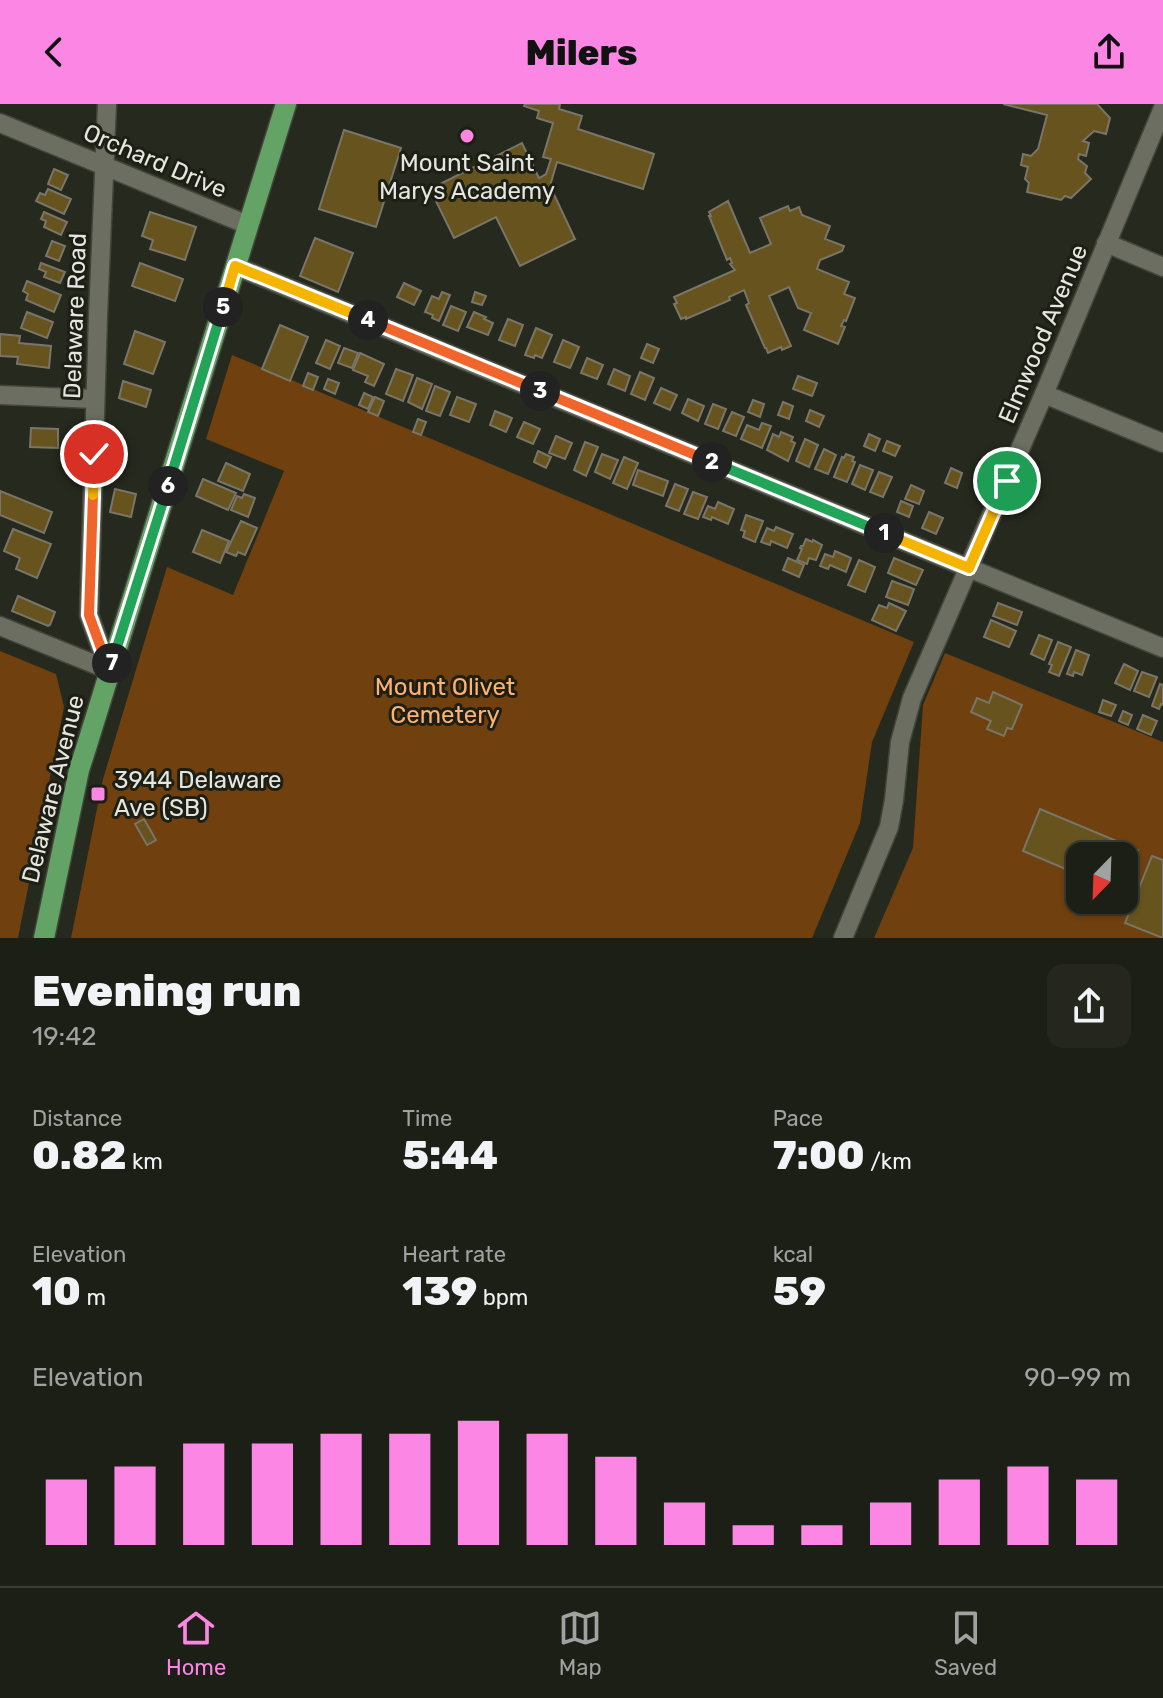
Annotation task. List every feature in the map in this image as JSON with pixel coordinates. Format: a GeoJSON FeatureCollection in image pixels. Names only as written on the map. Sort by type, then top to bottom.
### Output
{"type":"FeatureCollection","features":[{"type":"Feature","properties":{"kind":"main road","name":"Delaware Avenue"},"geometry":{"type":"LineString","coordinates":[[44,938],[79,770],[286,104]]}},
{"type":"Feature","properties":{"kind":"street","name":"Delaware Road"},"geometry":{"type":"LineString","coordinates":[[107,104],[89,615],[109,670]]}},
{"type":"Feature","properties":{"kind":"street","name":"Elmwood Avenue"},"geometry":{"type":"LineString","coordinates":[[843,938],[889,827],[907,711],[1163,108]]}},
{"type":"Feature","properties":{"kind":"street","name":"Orchard Drive"},"geometry":{"type":"LineString","coordinates":[[0,123],[248,225]]}},
{"type":"Feature","properties":{"kind":"street"},"geometry":{"type":"LineString","coordinates":[[1106,243],[1163,267]]}},
{"type":"Feature","properties":{"kind":"street"},"geometry":{"type":"LineString","coordinates":[[235,266],[1163,648]]}},
{"type":"Feature","properties":{"kind":"street"},"geometry":{"type":"LineString","coordinates":[[1044,394],[1163,443]]}},
{"type":"Feature","properties":{"kind":"street"},"geometry":{"type":"LineString","coordinates":[[0,395],[95,399]]}},
{"type":"Feature","properties":{"kind":"street"},"geometry":{"type":"LineString","coordinates":[[0,626],[109,670]]}},
{"type":"Feature","properties":{"kind":"green space","name":"Mount Olivet Cemetery"},"geometry":{"type":"Polygon","coordinates":[[[232,355],[914,642],[872,742],[860,823],[812,938],[71,938],[103,779],[167,567],[233,595],[284,471],[206,439],[232,355]]]}},
{"type":"Feature","properties":{"kind":"green space"},"geometry":{"type":"Polygon","coordinates":[[[0,651],[56,674],[64,707],[18,938],[0,938],[0,651]]]}},
{"type":"Feature","properties":{"kind":"green space"},"geometry":{"type":"Polygon","coordinates":[[[945,653],[1163,742],[1163,938],[874,938],[913,848],[923,705],[945,653]]]}},
{"type":"Feature","properties":{"kind":"building"},"geometry":{"type":"Polygon","coordinates":[[[525,104],[560,104],[559,109],[582,116],[578,129],[654,154],[643,189],[557,162],[550,186],[575,239],[520,266],[496,217],[454,238],[430,189],[522,143],[539,178],[546,174],[551,159],[543,157],[553,123],[537,118],[539,111],[525,104]]]}},
{"type":"Feature","properties":{"kind":"building"},"geometry":{"type":"Polygon","coordinates":[[[1003,104],[1097,104],[1110,118],[1106,134],[1094,131],[1083,141],[1089,143],[1086,156],[1079,154],[1078,159],[1087,166],[1085,173],[1091,179],[1071,198],[1065,196],[1061,200],[1027,192],[1029,183],[1025,179],[1028,167],[1021,165],[1023,154],[1031,156],[1038,149],[1047,115],[1003,104]]]}},
{"type":"Feature","properties":{"kind":"building"},"geometry":{"type":"Polygon","coordinates":[[[344,130],[401,148],[376,227],[319,209],[344,130]]]}},
{"type":"Feature","properties":{"kind":"building"},"geometry":{"type":"Polygon","coordinates":[[[54,169],[68,175],[61,190],[48,184],[54,169]]]}},
{"type":"Feature","properties":{"kind":"building"},"geometry":{"type":"Polygon","coordinates":[[[48,189],[71,199],[64,214],[36,201],[40,193],[45,195],[48,189]]]}},
{"type":"Feature","properties":{"kind":"building"},"geometry":{"type":"Polygon","coordinates":[[[728,201],[750,253],[771,244],[760,218],[788,206],[790,211],[799,207],[802,215],[830,226],[825,239],[844,246],[842,251],[820,260],[817,269],[849,282],[844,294],[855,298],[841,326],[845,327],[838,344],[804,330],[811,313],[798,308],[789,287],[769,296],[791,346],[782,350],[781,347],[768,353],[746,305],[749,303],[744,290],[729,297],[730,300],[681,319],[674,297],[735,270],[730,258],[727,260],[709,216],[709,212],[728,201]]]}},
{"type":"Feature","properties":{"kind":"building"},"geometry":{"type":"Polygon","coordinates":[[[44,212],[67,222],[61,235],[44,227],[46,221],[41,219],[44,212]]]}},
{"type":"Feature","properties":{"kind":"building"},"geometry":{"type":"Polygon","coordinates":[[[150,212],[196,227],[185,260],[150,249],[153,240],[142,236],[150,212]]]}},
{"type":"Feature","properties":{"kind":"building"},"geometry":{"type":"Polygon","coordinates":[[[315,238],[353,253],[338,292],[300,276],[315,238]]]}},
{"type":"Feature","properties":{"kind":"building"},"geometry":{"type":"Polygon","coordinates":[[[52,241],[65,246],[59,261],[46,256],[52,241]]]}},
{"type":"Feature","properties":{"kind":"building"},"geometry":{"type":"Polygon","coordinates":[[[41,263],[65,272],[60,283],[44,277],[46,272],[39,269],[41,263]]]}},
{"type":"Feature","properties":{"kind":"building"},"geometry":{"type":"Polygon","coordinates":[[[140,263],[183,279],[175,301],[132,286],[140,263]]]}},
{"type":"Feature","properties":{"kind":"building"},"geometry":{"type":"Polygon","coordinates":[[[27,281],[61,295],[54,312],[26,300],[28,294],[23,291],[27,281]]]}},
{"type":"Feature","properties":{"kind":"building"},"geometry":{"type":"Polygon","coordinates":[[[404,283],[421,291],[414,305],[397,297],[404,283]]]}},
{"type":"Feature","properties":{"kind":"building"},"geometry":{"type":"Polygon","coordinates":[[[442,292],[450,295],[439,321],[425,312],[432,296],[439,299],[442,292]]]}},
{"type":"Feature","properties":{"kind":"building"},"geometry":{"type":"Polygon","coordinates":[[[475,292],[486,296],[482,305],[472,302],[475,292]]]}},
{"type":"Feature","properties":{"kind":"building"},"geometry":{"type":"Polygon","coordinates":[[[451,306],[466,312],[458,331],[443,325],[451,306]]]}},
{"type":"Feature","properties":{"kind":"building"},"geometry":{"type":"Polygon","coordinates":[[[27,312],[53,322],[47,338],[21,328],[27,312]]]}},
{"type":"Feature","properties":{"kind":"building"},"geometry":{"type":"Polygon","coordinates":[[[474,312],[493,323],[488,335],[467,327],[474,312]]]}},
{"type":"Feature","properties":{"kind":"building"},"geometry":{"type":"Polygon","coordinates":[[[508,319],[523,325],[515,346],[499,340],[508,319]]]}},
{"type":"Feature","properties":{"kind":"building"},"geometry":{"type":"Polygon","coordinates":[[[280,325],[308,337],[290,381],[262,369],[280,325]]]}},
{"type":"Feature","properties":{"kind":"building"},"geometry":{"type":"Polygon","coordinates":[[[536,328],[552,335],[542,358],[525,355],[536,328]]]}},
{"type":"Feature","properties":{"kind":"building"},"geometry":{"type":"Polygon","coordinates":[[[135,331],[165,342],[153,374],[124,364],[135,331]]]}},
{"type":"Feature","properties":{"kind":"building"},"geometry":{"type":"Polygon","coordinates":[[[0,334],[20,336],[19,343],[51,346],[49,368],[17,364],[18,357],[0,356],[0,334]]]}},
{"type":"Feature","properties":{"kind":"building"},"geometry":{"type":"Polygon","coordinates":[[[326,340],[340,346],[330,369],[316,363],[326,340]]]}},
{"type":"Feature","properties":{"kind":"building"},"geometry":{"type":"Polygon","coordinates":[[[563,340],[579,347],[570,368],[554,362],[563,340]]]}},
{"type":"Feature","properties":{"kind":"building"},"geometry":{"type":"Polygon","coordinates":[[[647,344],[659,349],[653,363],[641,358],[647,344]]]}},
{"type":"Feature","properties":{"kind":"building"},"geometry":{"type":"Polygon","coordinates":[[[344,348],[358,353],[352,368],[338,363],[344,348]]]}},
{"type":"Feature","properties":{"kind":"building"},"geometry":{"type":"Polygon","coordinates":[[[360,353],[384,364],[374,386],[365,382],[368,376],[353,370],[360,353]]]}},
{"type":"Feature","properties":{"kind":"building"},"geometry":{"type":"Polygon","coordinates":[[[587,358],[603,365],[597,379],[581,373],[587,358]]]}},
{"type":"Feature","properties":{"kind":"building"},"geometry":{"type":"Polygon","coordinates":[[[396,369],[413,375],[403,401],[386,394],[396,369]]]}},
{"type":"Feature","properties":{"kind":"building"},"geometry":{"type":"Polygon","coordinates":[[[614,369],[630,376],[625,391],[608,384],[614,369]]]}},
{"type":"Feature","properties":{"kind":"building"},"geometry":{"type":"Polygon","coordinates":[[[640,372],[654,378],[645,400],[631,394],[640,372]]]}},
{"type":"Feature","properties":{"kind":"building"},"geometry":{"type":"Polygon","coordinates":[[[308,373],[318,377],[313,390],[303,386],[308,373]]]}},
{"type":"Feature","properties":{"kind":"building"},"geometry":{"type":"Polygon","coordinates":[[[798,376],[817,383],[812,396],[793,389],[798,376]]]}},
{"type":"Feature","properties":{"kind":"building"},"geometry":{"type":"Polygon","coordinates":[[[417,378],[432,384],[422,409],[408,402],[417,378]]]}},
{"type":"Feature","properties":{"kind":"building"},"geometry":{"type":"Polygon","coordinates":[[[328,379],[339,383],[335,394],[324,389],[328,379]]]}},
{"type":"Feature","properties":{"kind":"building"},"geometry":{"type":"Polygon","coordinates":[[[123,381],[151,390],[146,407],[119,398],[123,381]]]}},
{"type":"Feature","properties":{"kind":"building"},"geometry":{"type":"Polygon","coordinates":[[[435,386],[450,392],[440,416],[426,411],[435,386]]]}},
{"type":"Feature","properties":{"kind":"building"},"geometry":{"type":"Polygon","coordinates":[[[661,388],[677,395],[670,410],[654,403],[661,388]]]}},
{"type":"Feature","properties":{"kind":"building"},"geometry":{"type":"Polygon","coordinates":[[[364,393],[373,397],[368,409],[359,405],[364,393]]]}},
{"type":"Feature","properties":{"kind":"building"},"geometry":{"type":"Polygon","coordinates":[[[375,397],[384,401],[378,416],[368,412],[375,397]]]}},
{"type":"Feature","properties":{"kind":"building"},"geometry":{"type":"Polygon","coordinates":[[[457,397],[476,404],[469,422],[450,415],[457,397]]]}},
{"type":"Feature","properties":{"kind":"building"},"geometry":{"type":"Polygon","coordinates":[[[688,399],[704,406],[698,421],[682,413],[688,399]]]}},
{"type":"Feature","properties":{"kind":"building"},"geometry":{"type":"Polygon","coordinates":[[[753,400],[764,404],[760,417],[748,412],[753,400]]]}},
{"type":"Feature","properties":{"kind":"building"},"geometry":{"type":"Polygon","coordinates":[[[783,402],[793,406],[789,419],[778,415],[783,402]]]}},
{"type":"Feature","properties":{"kind":"building"},"geometry":{"type":"Polygon","coordinates":[[[713,404],[726,409],[718,429],[705,424],[713,404]]]}},
{"type":"Feature","properties":{"kind":"building"},"geometry":{"type":"Polygon","coordinates":[[[810,410],[824,416],[819,427],[806,421],[810,410]]]}},
{"type":"Feature","properties":{"kind":"building"},"geometry":{"type":"Polygon","coordinates":[[[495,411],[512,418],[506,432],[490,425],[495,411]]]}},
{"type":"Feature","properties":{"kind":"building"},"geometry":{"type":"Polygon","coordinates":[[[732,412],[744,417],[736,436],[723,431],[732,412]]]}},
{"type":"Feature","properties":{"kind":"building"},"geometry":{"type":"Polygon","coordinates":[[[418,419],[426,422],[421,435],[413,432],[418,419]]]}},
{"type":"Feature","properties":{"kind":"building"},"geometry":{"type":"Polygon","coordinates":[[[524,422],[540,429],[533,444],[517,437],[524,422]]]}},
{"type":"Feature","properties":{"kind":"building"},"geometry":{"type":"Polygon","coordinates":[[[762,423],[771,426],[762,448],[741,439],[747,425],[759,430],[762,423]]]}},
{"type":"Feature","properties":{"kind":"building"},"geometry":{"type":"Polygon","coordinates":[[[31,428],[58,429],[58,448],[30,447],[31,428]]]}},
{"type":"Feature","properties":{"kind":"building"},"geometry":{"type":"Polygon","coordinates":[[[781,432],[793,437],[791,441],[795,443],[788,461],[767,450],[773,434],[779,437],[781,432]]]}},
{"type":"Feature","properties":{"kind":"building"},"geometry":{"type":"Polygon","coordinates":[[[869,434],[880,439],[875,451],[864,446],[869,434]]]}},
{"type":"Feature","properties":{"kind":"building"},"geometry":{"type":"Polygon","coordinates":[[[556,436],[572,443],[565,459],[549,453],[556,436]]]}},
{"type":"Feature","properties":{"kind":"building"},"geometry":{"type":"Polygon","coordinates":[[[805,439],[818,445],[809,467],[796,461],[805,439]]]}},
{"type":"Feature","properties":{"kind":"building"},"geometry":{"type":"Polygon","coordinates":[[[887,441],[900,446],[895,456],[883,451],[887,441]]]}},
{"type":"Feature","properties":{"kind":"building"},"geometry":{"type":"Polygon","coordinates":[[[585,442],[598,447],[586,476],[574,470],[585,442]]]}},
{"type":"Feature","properties":{"kind":"building"},"geometry":{"type":"Polygon","coordinates":[[[824,449],[836,455],[828,474],[815,469],[824,449]]]}},
{"type":"Feature","properties":{"kind":"building"},"geometry":{"type":"Polygon","coordinates":[[[538,451],[551,457],[546,468],[534,462],[538,451]]]}},
{"type":"Feature","properties":{"kind":"building"},"geometry":{"type":"Polygon","coordinates":[[[602,454],[618,460],[610,479],[595,472],[602,454]]]}},
{"type":"Feature","properties":{"kind":"building"},"geometry":{"type":"Polygon","coordinates":[[[846,454],[854,457],[852,461],[855,462],[847,482],[834,477],[846,454]]]}},
{"type":"Feature","properties":{"kind":"building"},"geometry":{"type":"Polygon","coordinates":[[[624,457],[638,463],[627,489],[613,483],[624,457]]]}},
{"type":"Feature","properties":{"kind":"building"},"geometry":{"type":"Polygon","coordinates":[[[226,463],[250,474],[243,491],[218,481],[226,463]]]}},
{"type":"Feature","properties":{"kind":"building"},"geometry":{"type":"Polygon","coordinates":[[[860,465],[873,470],[865,490],[852,484],[860,465]]]}},
{"type":"Feature","properties":{"kind":"building"},"geometry":{"type":"Polygon","coordinates":[[[951,468],[962,473],[957,488],[945,483],[951,468]]]}},
{"type":"Feature","properties":{"kind":"building"},"geometry":{"type":"Polygon","coordinates":[[[638,470],[668,481],[663,496],[633,485],[638,470]]]}},
{"type":"Feature","properties":{"kind":"building"},"geometry":{"type":"Polygon","coordinates":[[[879,472],[892,477],[883,497],[870,492],[879,472]]]}},
{"type":"Feature","properties":{"kind":"building"},"geometry":{"type":"Polygon","coordinates":[[[203,479],[236,493],[228,510],[196,496],[203,479]]]}},
{"type":"Feature","properties":{"kind":"building"},"geometry":{"type":"Polygon","coordinates":[[[675,484],[688,489],[679,511],[666,506],[675,484]]]}},
{"type":"Feature","properties":{"kind":"building"},"geometry":{"type":"Polygon","coordinates":[[[911,485],[924,491],[919,504],[905,499],[911,485]]]}},
{"type":"Feature","properties":{"kind":"building"},"geometry":{"type":"Polygon","coordinates":[[[115,489],[136,494],[131,517],[110,512],[115,489]]]}},
{"type":"Feature","properties":{"kind":"building"},"geometry":{"type":"Polygon","coordinates":[[[0,491],[52,512],[44,533],[0,515],[0,491]]]}},
{"type":"Feature","properties":{"kind":"building"},"geometry":{"type":"Polygon","coordinates":[[[693,492],[707,497],[698,519],[684,514],[693,492]]]}},
{"type":"Feature","properties":{"kind":"building"},"geometry":{"type":"Polygon","coordinates":[[[244,494],[255,498],[248,517],[231,510],[237,496],[242,498],[244,494]]]}},
{"type":"Feature","properties":{"kind":"building"},"geometry":{"type":"Polygon","coordinates":[[[901,501],[913,506],[909,517],[897,512],[901,501]]]}},
{"type":"Feature","properties":{"kind":"building"},"geometry":{"type":"Polygon","coordinates":[[[718,502],[734,509],[728,524],[712,517],[711,520],[703,517],[708,506],[715,509],[718,502]]]}},
{"type":"Feature","properties":{"kind":"building"},"geometry":{"type":"Polygon","coordinates":[[[929,512],[943,518],[936,534],[922,528],[929,512]]]}},
{"type":"Feature","properties":{"kind":"building"},"geometry":{"type":"Polygon","coordinates":[[[746,515],[763,521],[755,542],[743,537],[745,531],[741,530],[746,515]]]}},
{"type":"Feature","properties":{"kind":"building"},"geometry":{"type":"Polygon","coordinates":[[[241,521],[257,528],[245,555],[238,552],[236,556],[226,552],[241,521]]]}},
{"type":"Feature","properties":{"kind":"building"},"geometry":{"type":"Polygon","coordinates":[[[776,527],[793,534],[787,548],[771,541],[770,545],[761,542],[767,528],[774,531],[776,527]]]}},
{"type":"Feature","properties":{"kind":"building"},"geometry":{"type":"Polygon","coordinates":[[[13,529],[51,544],[37,578],[16,569],[20,558],[4,551],[13,529]]]}},
{"type":"Feature","properties":{"kind":"building"},"geometry":{"type":"Polygon","coordinates":[[[202,530],[229,541],[220,563],[193,552],[202,530]]]}},
{"type":"Feature","properties":{"kind":"building"},"geometry":{"type":"Polygon","coordinates":[[[806,539],[822,545],[816,560],[809,558],[807,564],[797,560],[806,539]]]}},
{"type":"Feature","properties":{"kind":"building"},"geometry":{"type":"Polygon","coordinates":[[[835,551],[851,558],[846,572],[830,565],[828,569],[820,566],[825,554],[833,557],[835,551]]]}},
{"type":"Feature","properties":{"kind":"building"},"geometry":{"type":"Polygon","coordinates":[[[788,558],[804,565],[799,577],[783,570],[788,558]]]}},
{"type":"Feature","properties":{"kind":"building"},"geometry":{"type":"Polygon","coordinates":[[[894,558],[923,570],[916,585],[888,573],[894,558]]]}},
{"type":"Feature","properties":{"kind":"building"},"geometry":{"type":"Polygon","coordinates":[[[859,560],[875,567],[865,592],[848,585],[859,560]]]}},
{"type":"Feature","properties":{"kind":"building"},"geometry":{"type":"Polygon","coordinates":[[[892,581],[914,589],[908,605],[886,597],[892,581]]]}},
{"type":"Feature","properties":{"kind":"building"},"geometry":{"type":"Polygon","coordinates":[[[18,596],[55,612],[50,625],[12,611],[18,596]]]}},
{"type":"Feature","properties":{"kind":"building"},"geometry":{"type":"Polygon","coordinates":[[[889,603],[906,611],[896,631],[872,620],[879,605],[887,608],[889,603]]]}},
{"type":"Feature","properties":{"kind":"building"},"geometry":{"type":"Polygon","coordinates":[[[998,603],[1022,612],[1017,625],[993,616],[998,603]]]}},
{"type":"Feature","properties":{"kind":"building"},"geometry":{"type":"Polygon","coordinates":[[[991,620],[1016,631],[1009,647],[984,637],[991,620]]]}},
{"type":"Feature","properties":{"kind":"building"},"geometry":{"type":"Polygon","coordinates":[[[1039,635],[1052,640],[1044,660],[1031,654],[1039,635]]]}},
{"type":"Feature","properties":{"kind":"building"},"geometry":{"type":"Polygon","coordinates":[[[1058,642],[1071,647],[1059,676],[1049,672],[1058,642]]]}},
{"type":"Feature","properties":{"kind":"building"},"geometry":{"type":"Polygon","coordinates":[[[1076,650],[1089,655],[1082,675],[1074,672],[1073,676],[1067,674],[1076,650]]]}},
{"type":"Feature","properties":{"kind":"building"},"geometry":{"type":"Polygon","coordinates":[[[1124,664],[1138,671],[1130,690],[1115,683],[1124,664]]]}},
{"type":"Feature","properties":{"kind":"building"},"geometry":{"type":"Polygon","coordinates":[[[1142,672],[1157,677],[1149,697],[1134,691],[1142,672]]]}},
{"type":"Feature","properties":{"kind":"building"},"geometry":{"type":"Polygon","coordinates":[[[1160,684],[1163,685],[1163,705],[1159,709],[1152,706],[1160,684]]]}},
{"type":"Feature","properties":{"kind":"building"},"geometry":{"type":"Polygon","coordinates":[[[993,692],[1022,705],[1012,729],[1007,728],[1004,736],[987,729],[991,721],[971,712],[977,698],[989,703],[993,692]]]}},
{"type":"Feature","properties":{"kind":"building"},"geometry":{"type":"Polygon","coordinates":[[[1103,700],[1116,705],[1111,716],[1099,712],[1103,700]]]}},
{"type":"Feature","properties":{"kind":"building"},"geometry":{"type":"Polygon","coordinates":[[[1123,711],[1132,715],[1128,725],[1119,721],[1123,711]]]}},
{"type":"Feature","properties":{"kind":"building"},"geometry":{"type":"Polygon","coordinates":[[[1143,715],[1157,721],[1151,735],[1137,729],[1143,715]]]}},
{"type":"Feature","properties":{"kind":"building"},"geometry":{"type":"Polygon","coordinates":[[[1040,809],[1119,842],[1066,842],[1066,869],[1023,851],[1040,809]]]}},
{"type":"Feature","properties":{"kind":"building"},"geometry":{"type":"Polygon","coordinates":[[[144,819],[156,840],[147,845],[135,824],[144,819]]]}},
{"type":"Feature","properties":{"kind":"building"},"geometry":{"type":"Polygon","coordinates":[[[1152,856],[1163,860],[1163,938],[1125,923],[1129,914],[1138,914],[1138,891],[1152,856]]]}},
{"type":"Feature","properties":{"kind":"place","name":"Mount Saint Marys Academy"},"geometry":{"type":"Point","coordinates":[467,136]}},
{"type":"Feature","properties":{"kind":"place","name":"3944 Delaware Ave (SB)"},"geometry":{"type":"Point","coordinates":[98,794]}},
{"type":"Feature","properties":{"kind":"route"},"geometry":{"type":"LineString","coordinates":[[94,454],[89,615],[109,670],[235,266],[969,568],[1007,481]]}}]}
